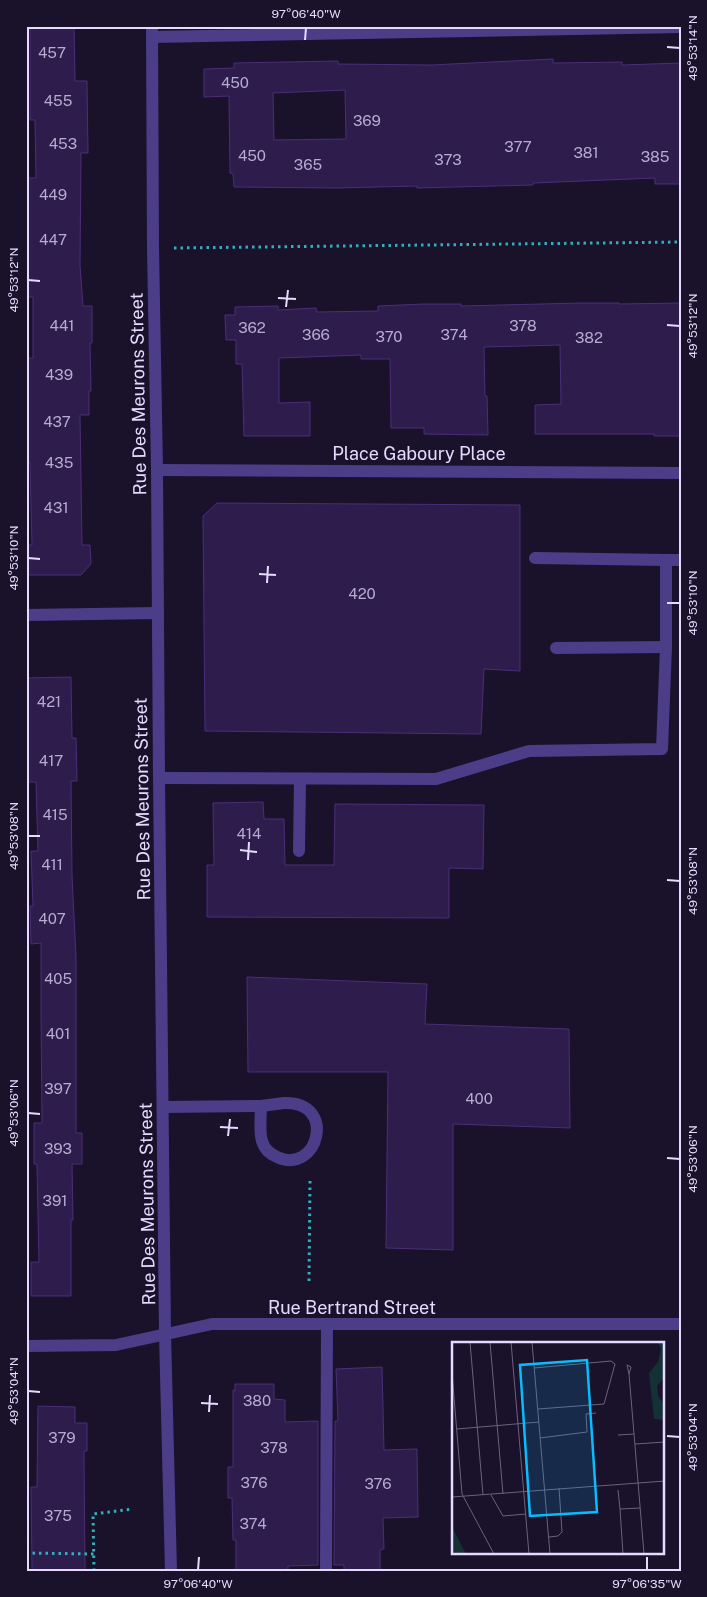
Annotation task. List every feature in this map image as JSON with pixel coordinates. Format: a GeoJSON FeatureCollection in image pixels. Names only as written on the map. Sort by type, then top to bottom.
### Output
{"type":"FeatureCollection","features":[{"type":"Feature","properties":{"kind":"street"},"geometry":{"type":"LineString","coordinates":[[152,32],[681,27]]}},
{"type":"Feature","properties":{"kind":"street","name":"Rue Des Meurons Street"},"geometry":{"type":"LineString","coordinates":[[152,32],[165,1334],[171,1571]]}},
{"type":"Feature","properties":{"kind":"street","name":"Place Gaboury Place"},"geometry":{"type":"LineString","coordinates":[[157,470],[681,472]]}},
{"type":"Feature","properties":{"kind":"street"},"geometry":{"type":"LineString","coordinates":[[535,558],[681,560]]}},
{"type":"Feature","properties":{"kind":"street"},"geometry":{"type":"LineString","coordinates":[[159,778],[436,780],[529,751],[662,749],[666,647],[666,560]]}},
{"type":"Feature","properties":{"kind":"street"},"geometry":{"type":"LineString","coordinates":[[26,615],[158,613]]}},
{"type":"Feature","properties":{"kind":"street"},"geometry":{"type":"LineString","coordinates":[[556,648],[666,647]]}},
{"type":"Feature","properties":{"kind":"street"},"geometry":{"type":"LineString","coordinates":[[299,851],[300,779]]}},
{"type":"Feature","properties":{"kind":"street"},"geometry":{"type":"LineString","coordinates":[[163,1107],[262,1106],[293,1103],[309,1111],[314,1118],[317,1136],[314,1145],[308,1152],[300,1158],[291,1160],[281,1159],[273,1155],[261,1140],[262,1106]]}},
{"type":"Feature","properties":{"kind":"street","name":"Rue Bertrand Street"},"geometry":{"type":"LineString","coordinates":[[26,1346],[116,1345],[212,1324],[681,1324]]}},
{"type":"Feature","properties":{"kind":"street"},"geometry":{"type":"LineString","coordinates":[[326,1571],[327,1324]]}},
{"type":"Feature","properties":{"kind":"path"},"geometry":{"type":"LineString","coordinates":[[153,248],[681,242]]}},
{"type":"Feature","properties":{"kind":"path"},"geometry":{"type":"LineString","coordinates":[[309,1281],[310,1181]]}},
{"type":"Feature","properties":{"kind":"path"},"geometry":{"type":"LineString","coordinates":[[94,1571],[93,1514],[133,1510]]}},
{"type":"Feature","properties":{"kind":"path"},"geometry":{"type":"LineString","coordinates":[[26,1553],[94,1554]]}},
{"type":"Feature","properties":{"kind":"building"},"geometry":{"type":"Polygon","coordinates":[[[74,27],[75,81],[87,81],[88,153],[81,153],[80,265],[83,306],[92,306],[92,343],[90,343],[91,391],[89,391],[89,415],[80,415],[82,545],[90,545],[91,564],[81,575],[26,575],[26,545],[32,545],[30,462],[26,462],[26,358],[33,358],[33,297],[26,297],[26,178],[36,178],[35,120],[30,120],[30,28],[74,27]]]}},
{"type":"Feature","properties":{"kind":"building"},"geometry":{"type":"Polygon","coordinates":[[[553,59],[553,63],[622,62],[622,65],[681,63],[681,184],[655,184],[655,178],[533,183],[533,185],[417,188],[417,186],[336,188],[234,187],[233,174],[230,173],[229,96],[204,97],[204,69],[234,68],[234,63],[338,61],[338,64],[431,65],[553,59]],[[345,90],[273,93],[274,140],[346,139],[345,90]]]}},
{"type":"Feature","properties":{"kind":"building"},"geometry":{"type":"Polygon","coordinates":[[[681,303],[681,436],[654,436],[654,434],[535,434],[535,405],[561,404],[560,345],[484,347],[488,435],[424,434],[424,428],[391,428],[390,359],[361,359],[361,355],[279,358],[279,403],[310,402],[310,436],[244,436],[242,364],[236,364],[236,340],[226,340],[225,315],[235,315],[235,307],[278,306],[278,310],[316,308],[317,312],[378,311],[378,306],[424,304],[461,304],[461,306],[681,303]]]}},
{"type":"Feature","properties":{"kind":"building"},"geometry":{"type":"Polygon","coordinates":[[[217,503],[520,505],[520,671],[484,669],[481,734],[205,731],[203,516],[217,503]]]}},
{"type":"Feature","properties":{"kind":"building"},"geometry":{"type":"Polygon","coordinates":[[[71,677],[72,738],[76,738],[77,781],[71,781],[72,876],[76,957],[76,1133],[82,1133],[82,1164],[72,1164],[71,1296],[31,1296],[31,1262],[39,1262],[37,1164],[34,1164],[34,1123],[42,1123],[41,943],[31,944],[30,906],[33,906],[31,851],[38,851],[36,782],[26,782],[26,678],[71,677]]]}},
{"type":"Feature","properties":{"kind":"building"},"geometry":{"type":"Polygon","coordinates":[[[263,802],[264,819],[284,819],[285,865],[334,865],[335,804],[484,805],[483,869],[449,868],[449,918],[207,917],[207,865],[214,865],[213,803],[263,802]]]}},
{"type":"Feature","properties":{"kind":"building"},"geometry":{"type":"Polygon","coordinates":[[[247,977],[427,984],[425,1024],[569,1029],[570,1128],[453,1124],[453,1250],[386,1248],[388,1072],[248,1072],[247,977]]]}},
{"type":"Feature","properties":{"kind":"building"},"geometry":{"type":"Polygon","coordinates":[[[382,1367],[384,1450],[417,1449],[418,1517],[383,1518],[384,1549],[380,1550],[380,1571],[344,1571],[344,1565],[334,1565],[335,1421],[338,1421],[336,1369],[382,1367]]]}},
{"type":"Feature","properties":{"kind":"building"},"geometry":{"type":"Polygon","coordinates":[[[235,1384],[274,1384],[274,1399],[285,1400],[285,1422],[318,1421],[318,1565],[288,1566],[288,1571],[236,1571],[236,1540],[233,1540],[232,1498],[228,1498],[228,1467],[233,1467],[233,1390],[235,1391],[235,1384]]]}},
{"type":"Feature","properties":{"kind":"building"},"geometry":{"type":"Polygon","coordinates":[[[38,1406],[75,1407],[75,1423],[87,1423],[87,1451],[84,1451],[85,1571],[32,1571],[31,1487],[37,1487],[38,1406]]]}}]}
